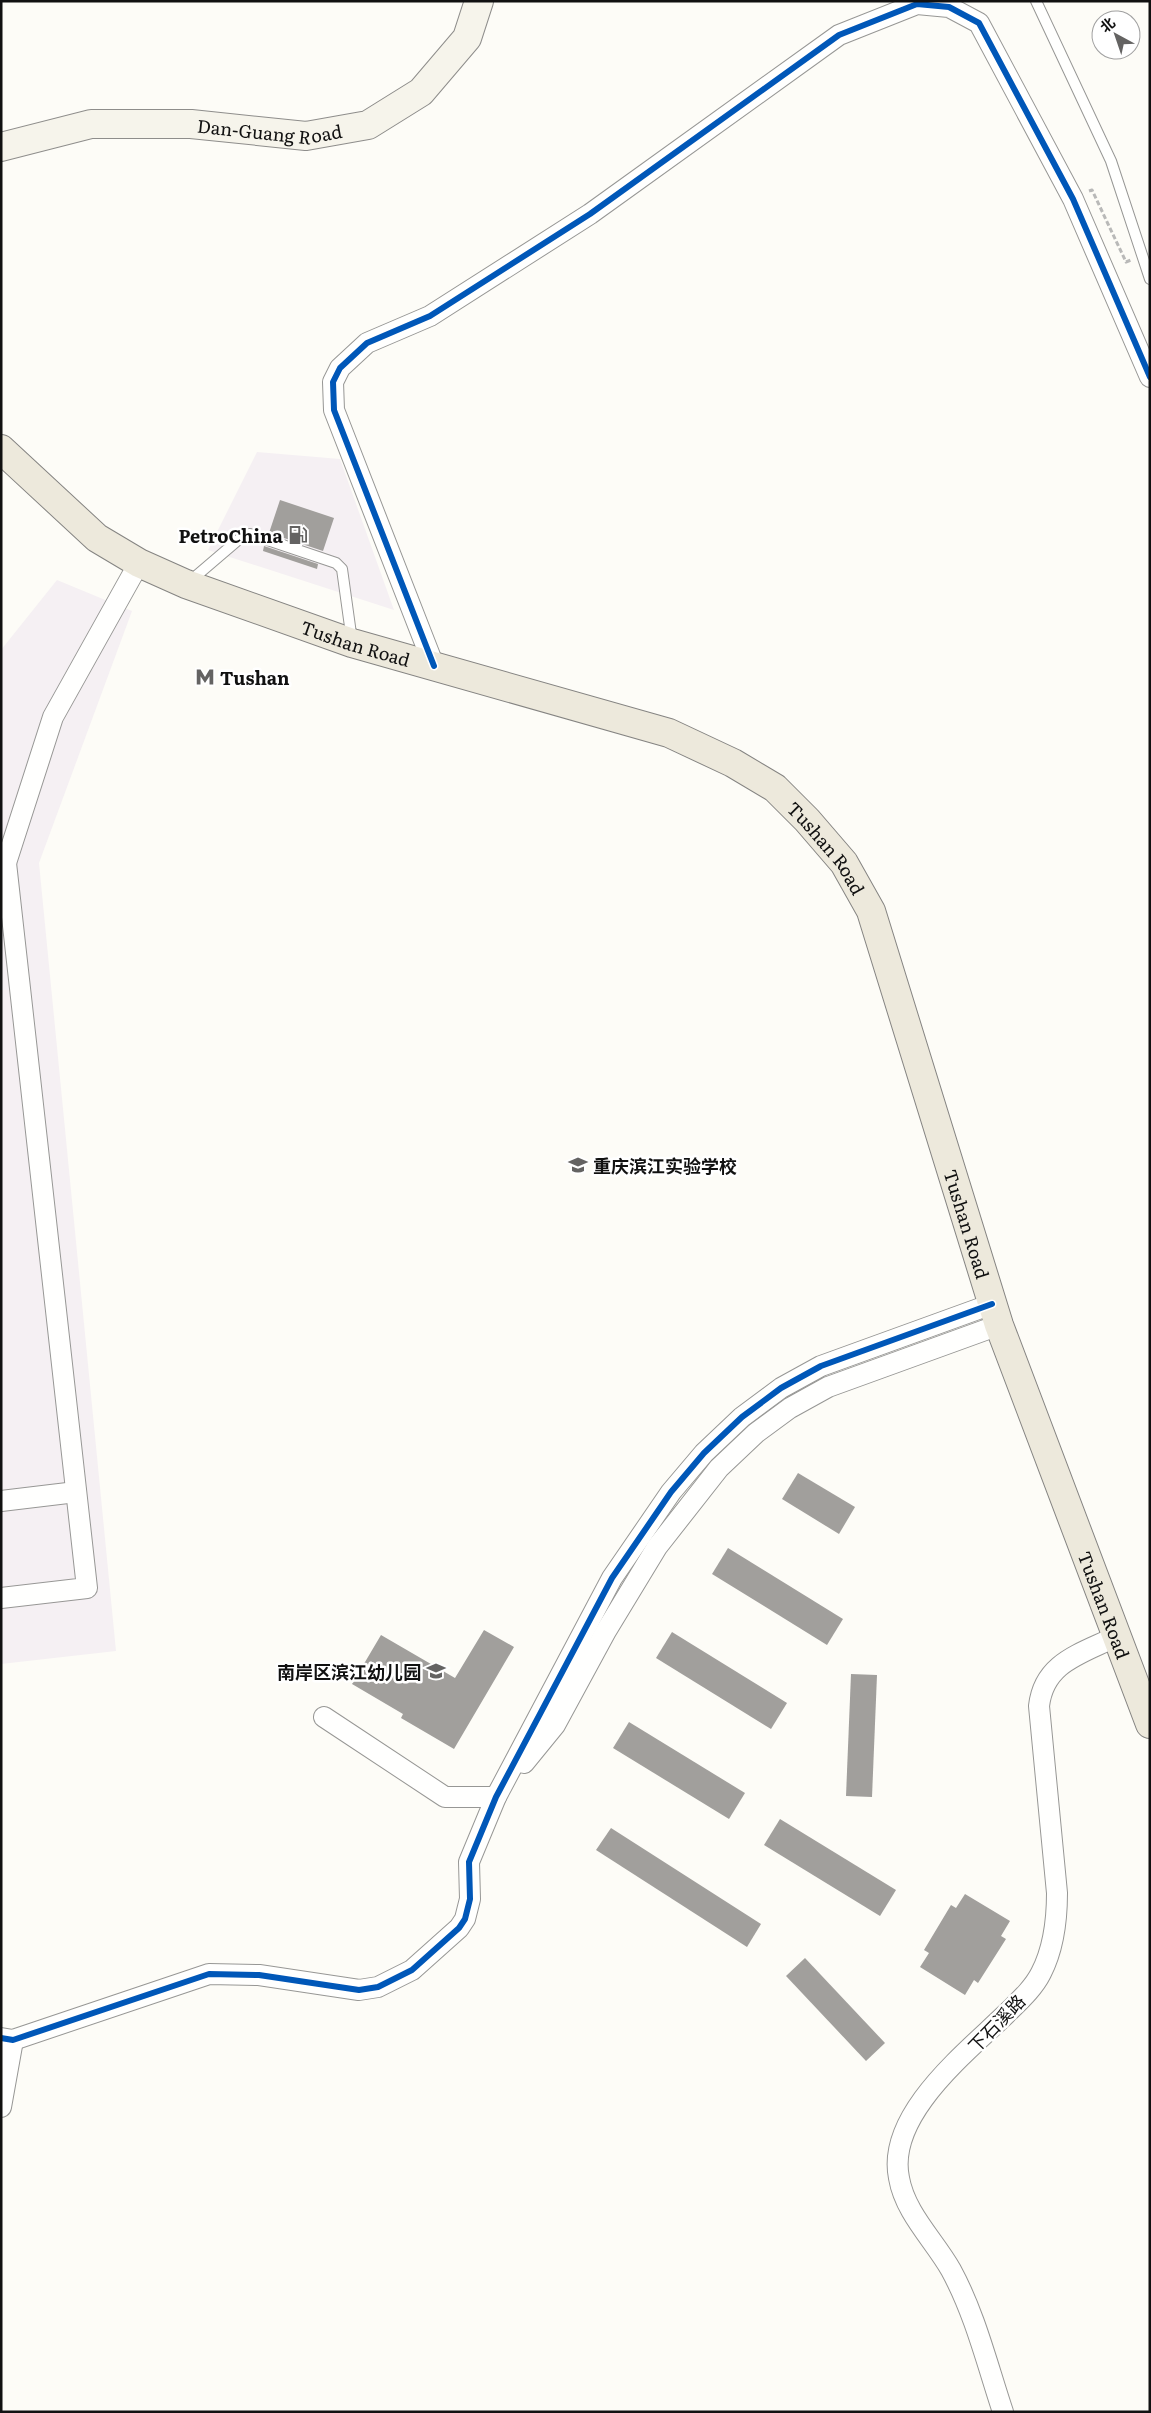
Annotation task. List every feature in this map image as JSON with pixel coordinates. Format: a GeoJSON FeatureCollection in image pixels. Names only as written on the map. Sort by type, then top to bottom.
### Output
{"type":"FeatureCollection","features":[{"type":"Feature","properties":{"kind":"main road","name":"Dan-Guang Road"},"geometry":{"type":"LineString","coordinates":[[1,147],[91,124],[191,124],[306,136],[368,125],[421,92],[468,38],[479,1]]}},
{"type":"Feature","properties":{"kind":"main road","name":"Tushan Road"},"geometry":{"type":"LineString","coordinates":[[1,449],[97,538],[139,563],[186,584],[352,644],[669,733],[733,763],[775,788],[844,863],[871,911],[995,1314],[1150,1724]]}},
{"type":"Feature","properties":{"kind":"street"},"geometry":{"type":"LineString","coordinates":[[434,666],[334,410],[333,382],[340,368],[367,343],[430,316],[590,214],[839,35],[917,4],[950,7],[979,23],[1072,200],[1150,377]]}},
{"type":"Feature","properties":{"kind":"street"},"geometry":{"type":"LineString","coordinates":[[1,1598],[87,1588],[4,863],[53,717],[139,563]]}},
{"type":"Feature","properties":{"kind":"street"},"geometry":{"type":"LineString","coordinates":[[1,2107],[7,2039],[209,1974],[259,1975],[359,1990],[378,1988],[397,1980],[412,1970],[459,1928],[465,1919],[470,1899],[469,1862],[496,1797],[555,1725],[606,1631],[657,1547],[719,1468],[750,1438],[790,1408],[828,1387],[995,1314]]}},
{"type":"Feature","properties":{"kind":"street"},"geometry":{"type":"LineString","coordinates":[[1,1501],[76,1492]]}},
{"type":"Feature","properties":{"kind":"street","name":"下石溪路"},"geometry":{"type":"LineString","coordinates":[[1003,2412],[966,2301],[950,2268],[904,2198],[898,2177],[898,2153],[907,2127],[920,2103],[937,2083],[1024,1996],[1040,1974],[1051,1946],[1057,1918],[1057,1893],[1039,1706],[1041,1691],[1046,1680],[1067,1661],[1116,1636]]}},
{"type":"Feature","properties":{"kind":"street"},"geometry":{"type":"LineString","coordinates":[[324,1717],[445,1797],[496,1797]]}},
{"type":"Feature","properties":{"kind":"lane"},"geometry":{"type":"LineString","coordinates":[[1036,1],[1110,161],[1150,279]]}},
{"type":"Feature","properties":{"kind":"lane"},"geometry":{"type":"LineString","coordinates":[[186,584],[244,535],[250,534],[336,563],[342,570],[352,644]]}},
{"type":"Feature","properties":{"kind":"shaded area"},"geometry":{"type":"Polygon","coordinates":[[[257,452],[340,459],[394,610],[208,550],[257,452]]]}},
{"type":"Feature","properties":{"kind":"shaded area"},"geometry":{"type":"Polygon","coordinates":[[[57,580],[132,611],[39,863],[116,1651],[1,1664],[1,650],[57,580]]]}},
{"type":"Feature","properties":{"kind":"building","name":"PetroChina"},"geometry":{"type":"Polygon","coordinates":[[[280,500],[334,518],[323,551],[269,533],[280,500]]]}},
{"type":"Feature","properties":{"kind":"building"},"geometry":{"type":"Polygon","coordinates":[[[264,546],[318,564],[317,569],[263,551],[264,546]]]}},
{"type":"Feature","properties":{"kind":"building"},"geometry":{"type":"Polygon","coordinates":[[[798,1473],[855,1507],[839,1534],[782,1499],[798,1473]]]}},
{"type":"Feature","properties":{"kind":"building"},"geometry":{"type":"Polygon","coordinates":[[[728,1548],[843,1619],[827,1645],[712,1574],[728,1548]]]}},
{"type":"Feature","properties":{"kind":"building"},"geometry":{"type":"Polygon","coordinates":[[[484,1630],[514,1647],[454,1749],[401,1718],[403,1714],[352,1684],[381,1635],[455,1678],[484,1630]]]}},
{"type":"Feature","properties":{"kind":"building"},"geometry":{"type":"Polygon","coordinates":[[[672,1632],[787,1703],[771,1729],[656,1658],[672,1632]]]}},
{"type":"Feature","properties":{"kind":"building"},"geometry":{"type":"Polygon","coordinates":[[[851,1674],[877,1675],[872,1797],[846,1796],[851,1674]]]}},
{"type":"Feature","properties":{"kind":"building"},"geometry":{"type":"Polygon","coordinates":[[[629,1722],[745,1793],[729,1819],[613,1748],[629,1722]]]}},
{"type":"Feature","properties":{"kind":"building"},"geometry":{"type":"Polygon","coordinates":[[[780,1819],[896,1890],[880,1916],[764,1845],[780,1819]]]}},
{"type":"Feature","properties":{"kind":"building"},"geometry":{"type":"Polygon","coordinates":[[[611,1828],[761,1924],[747,1947],[596,1850],[611,1828]]]}},
{"type":"Feature","properties":{"kind":"building"},"geometry":{"type":"Polygon","coordinates":[[[965,1894],[1010,1921],[1001,1936],[1006,1939],[978,1983],[974,1980],[965,1995],[920,1967],[929,1953],[924,1950],[951,1905],[956,1908],[965,1894]]]}},
{"type":"Feature","properties":{"kind":"building"},"geometry":{"type":"Polygon","coordinates":[[[805,1958],[885,2043],[866,2061],[786,1976],[805,1958]]]}},
{"type":"Feature","properties":{"kind":"cycle path"},"geometry":{"type":"LineString","coordinates":[[434,666],[334,410],[333,382],[340,368],[367,343],[430,316],[590,214],[839,35],[917,4],[949,7],[979,23],[1073,199],[1150,377]]}},
{"type":"Feature","properties":{"kind":"cycle path"},"geometry":{"type":"LineString","coordinates":[[1,2038],[13,2040],[209,1974],[259,1975],[359,1990],[378,1987],[412,1970],[459,1928],[465,1919],[470,1899],[469,1862],[496,1797],[612,1578],[671,1492],[704,1453],[742,1417],[781,1388],[821,1366],[992,1304]]}},
{"type":"Feature","properties":{"kind":"place","name":"PetroChina"},"geometry":{"type":"Point","coordinates":[298,535]}},
{"type":"Feature","properties":{"kind":"place","name":"Tushan"},"geometry":{"type":"Point","coordinates":[205,677]}},
{"type":"Feature","properties":{"kind":"place","name":"重庆滨江实验学校"},"geometry":{"type":"Point","coordinates":[578,1165]}},
{"type":"Feature","properties":{"kind":"place","name":"南岸区滨江幼儿园"},"geometry":{"type":"Point","coordinates":[436,1671]}}]}
